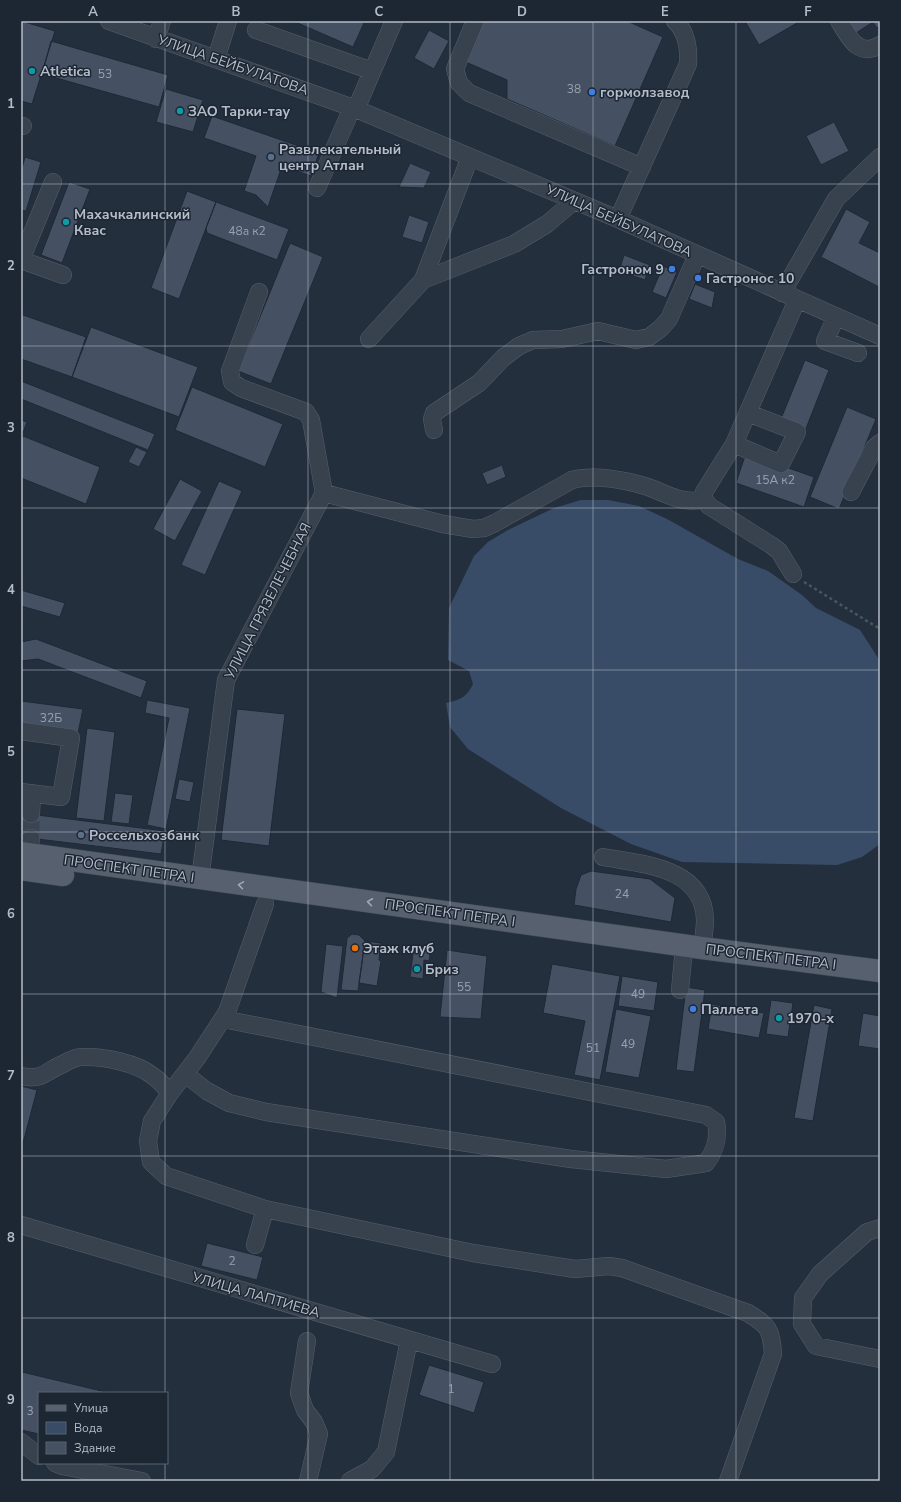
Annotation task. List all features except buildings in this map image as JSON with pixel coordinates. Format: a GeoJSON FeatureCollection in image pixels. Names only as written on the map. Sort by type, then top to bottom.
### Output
{"type":"FeatureCollection","features":[{"type":"Feature","properties":{"kind":"main road","name":"ПРОСПЕКТ ПЕТРА I"},"geometry":{"type":"LineString","coordinates":[[25,854],[702,948],[880,971]]}},
{"type":"Feature","properties":{"kind":"main road","name":"ПРОСПЕКТ ПЕТРА I"},"geometry":{"type":"LineString","coordinates":[[25,854],[265,904],[880,984]]}},
{"type":"Feature","properties":{"kind":"street","name":"УЛИЦА БЕЙБУЛАТОВА"},"geometry":{"type":"LineString","coordinates":[[109,21],[156,39],[354,108],[618,220],[880,336]]}},
{"type":"Feature","properties":{"kind":"street"},"geometry":{"type":"LineString","coordinates":[[156,39],[162,21]]}},
{"type":"Feature","properties":{"kind":"street"},"geometry":{"type":"LineString","coordinates":[[216,59],[228,21]]}},
{"type":"Feature","properties":{"kind":"street"},"geometry":{"type":"LineString","coordinates":[[317,188],[372,72],[394,21]]}},
{"type":"Feature","properties":{"kind":"street"},"geometry":{"type":"LineString","coordinates":[[475,21],[455,69],[459,83],[468,93],[642,168]]}},
{"type":"Feature","properties":{"kind":"street"},"geometry":{"type":"LineString","coordinates":[[618,220],[688,64],[689,45],[675,21]]}},
{"type":"Feature","properties":{"kind":"street"},"geometry":{"type":"LineString","coordinates":[[839,21],[852,41],[861,48],[872,50],[880,45]]}},
{"type":"Feature","properties":{"kind":"street"},"geometry":{"type":"LineString","coordinates":[[256,30],[372,72]]}},
{"type":"Feature","properties":{"kind":"street"},"geometry":{"type":"LineString","coordinates":[[369,339],[423,280],[470,157]]}},
{"type":"Feature","properties":{"kind":"street"},"geometry":{"type":"LineString","coordinates":[[793,574],[780,551],[709,506],[704,499],[704,492],[734,444],[748,413],[789,296],[836,199],[880,157]]}},
{"type":"Feature","properties":{"kind":"street"},"geometry":{"type":"LineString","coordinates":[[53,182],[21,260],[63,275]]}},
{"type":"Feature","properties":{"kind":"street"},"geometry":{"type":"LineString","coordinates":[[423,280],[514,244],[547,224],[574,201]]}},
{"type":"Feature","properties":{"kind":"street"},"geometry":{"type":"LineString","coordinates":[[434,430],[432,419],[434,413],[479,383],[503,358],[519,346],[528,342],[533,340],[562,339],[598,331],[636,340],[649,337],[660,329],[669,319],[697,255]]}},
{"type":"Feature","properties":{"kind":"street"},"geometry":{"type":"LineString","coordinates":[[259,292],[230,371],[232,382],[241,388],[306,412],[312,420],[324,492],[443,524],[473,529],[484,528],[496,523],[572,480],[584,477],[594,477],[646,486],[687,502],[704,499]]}},
{"type":"Feature","properties":{"kind":"street"},"geometry":{"type":"LineString","coordinates":[[836,317],[825,341],[858,353]]}},
{"type":"Feature","properties":{"kind":"street"},"geometry":{"type":"LineString","coordinates":[[734,444],[781,464],[797,432],[748,413]]}},
{"type":"Feature","properties":{"kind":"street"},"geometry":{"type":"LineString","coordinates":[[851,492],[874,448],[880,443]]}},
{"type":"Feature","properties":{"kind":"street","name":"УЛИЦА ГРЯЗЕЛЕЧЕБНАЯ"},"geometry":{"type":"LineString","coordinates":[[200,879],[226,680],[324,492]]}},
{"type":"Feature","properties":{"kind":"street"},"geometry":{"type":"LineString","coordinates":[[21,731],[71,738],[61,797],[27,793],[31,814]]}},
{"type":"Feature","properties":{"kind":"street"},"geometry":{"type":"LineString","coordinates":[[603,857],[664,868],[687,881],[699,895],[705,919],[702,948]]}},
{"type":"Feature","properties":{"kind":"street"},"geometry":{"type":"LineString","coordinates":[[265,904],[227,1012],[152,1121],[148,1141],[151,1162],[166,1176],[265,1209],[481,1254],[575,1269],[609,1266],[622,1268],[748,1313],[762,1322],[772,1335],[773,1354],[728,1481]]}},
{"type":"Feature","properties":{"kind":"street"},"geometry":{"type":"LineString","coordinates":[[680,990],[683,958]]}},
{"type":"Feature","properties":{"kind":"street"},"geometry":{"type":"LineString","coordinates":[[185,1074],[207,1091],[229,1103],[266,1112],[571,1159],[666,1169],[706,1163],[714,1154],[718,1135],[716,1122],[706,1115],[223,1019]]}},
{"type":"Feature","properties":{"kind":"street"},"geometry":{"type":"LineString","coordinates":[[21,1076],[32,1079],[44,1075],[61,1064],[82,1057],[110,1060],[136,1066],[153,1075],[170,1093]]}},
{"type":"Feature","properties":{"kind":"street"},"geometry":{"type":"LineString","coordinates":[[255,1244],[265,1209]]}},
{"type":"Feature","properties":{"kind":"street","name":"УЛИЦА ЛАПТИЕВА"},"geometry":{"type":"LineString","coordinates":[[21,1225],[492,1364]]}},
{"type":"Feature","properties":{"kind":"street"},"geometry":{"type":"LineString","coordinates":[[880,1228],[867,1232],[820,1274],[803,1298],[802,1324],[816,1346],[880,1359]]}},
{"type":"Feature","properties":{"kind":"street"},"geometry":{"type":"LineString","coordinates":[[350,1481],[372,1469],[386,1452],[409,1340]]}},
{"type":"Feature","properties":{"kind":"street"},"geometry":{"type":"LineString","coordinates":[[307,1341],[299,1393],[305,1410],[314,1422],[318,1434],[308,1481]]}},
{"type":"Feature","properties":{"kind":"street"},"geometry":{"type":"LineString","coordinates":[[21,1442],[38,1455]]}},
{"type":"Feature","properties":{"kind":"street"},"geometry":{"type":"LineString","coordinates":[[57,1464],[142,1481]]}},
{"type":"Feature","properties":{"kind":"path"},"geometry":{"type":"LineString","coordinates":[[793,574],[880,629]]}},
{"type":"Feature","properties":{"kind":"water"},"geometry":{"type":"Polygon","coordinates":[[[581,500],[608,500],[639,506],[667,519],[738,559],[768,571],[802,595],[816,608],[860,630],[880,661],[880,844],[862,857],[837,865],[682,862],[631,844],[561,808],[468,749],[450,727],[446,703],[455,701],[466,695],[473,684],[469,671],[448,660],[449,608],[474,556],[488,542],[508,530],[554,508],[581,500]]]}},
{"type":"Feature","properties":{"kind":"tunnel"},"geometry":{"type":"LineString","coordinates":[[31,814],[31,838]]}},
{"type":"Feature","properties":{"kind":"place","name":"Atletica"},"geometry":{"type":"Point","coordinates":[32,71]}},
{"type":"Feature","properties":{"kind":"place","name":"гормолзавод"},"geometry":{"type":"Point","coordinates":[592,92]}},
{"type":"Feature","properties":{"kind":"place","name":"ЗАО Тарки-тау"},"geometry":{"type":"Point","coordinates":[180,111]}},
{"type":"Feature","properties":{"kind":"place","name":"Развлекательный центр Атлан"},"geometry":{"type":"Point","coordinates":[271,157]}},
{"type":"Feature","properties":{"kind":"place","name":"Махачкалинский Квас"},"geometry":{"type":"Point","coordinates":[66,222]}},
{"type":"Feature","properties":{"kind":"place","name":"Гастроном 9"},"geometry":{"type":"Point","coordinates":[672,269]}},
{"type":"Feature","properties":{"kind":"place","name":"Гастронос 10"},"geometry":{"type":"Point","coordinates":[698,278]}},
{"type":"Feature","properties":{"kind":"place","name":"Россельхозбанк"},"geometry":{"type":"Point","coordinates":[81,835]}},
{"type":"Feature","properties":{"kind":"place","name":"Этаж клуб"},"geometry":{"type":"Point","coordinates":[355,948]}},
{"type":"Feature","properties":{"kind":"place","name":"Бриз"},"geometry":{"type":"Point","coordinates":[417,969]}},
{"type":"Feature","properties":{"kind":"place","name":"Паллета"},"geometry":{"type":"Point","coordinates":[693,1009]}},
{"type":"Feature","properties":{"kind":"place","name":"1970-х"},"geometry":{"type":"Point","coordinates":[779,1018]}}]}
